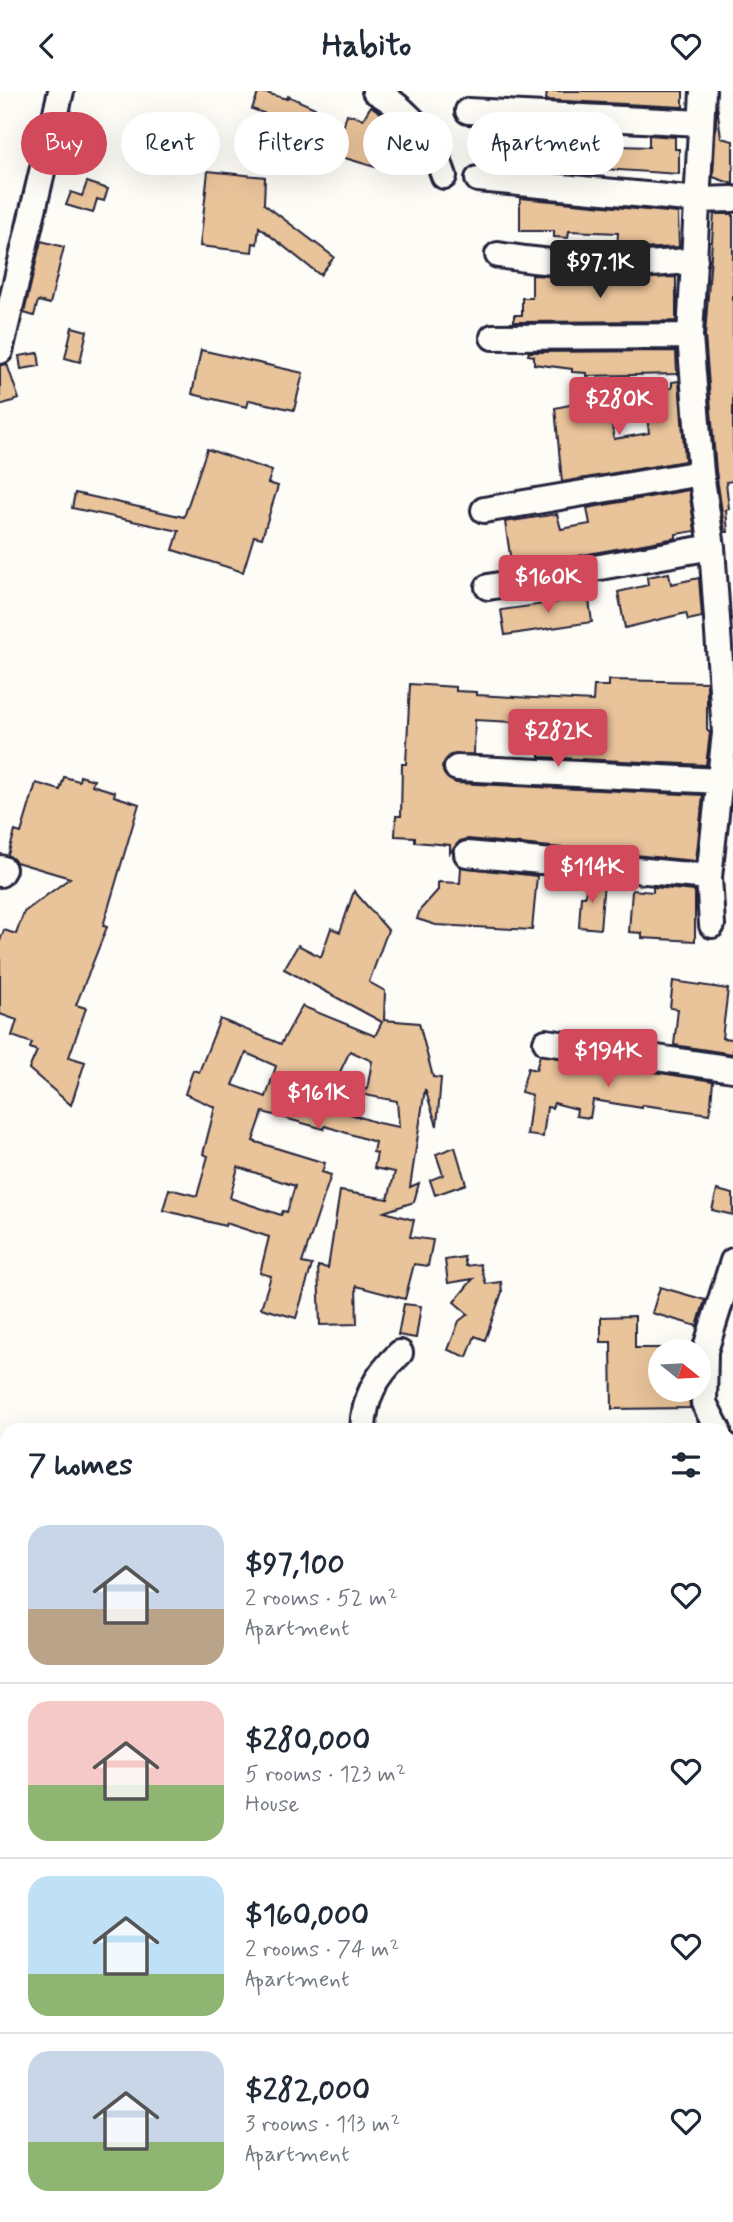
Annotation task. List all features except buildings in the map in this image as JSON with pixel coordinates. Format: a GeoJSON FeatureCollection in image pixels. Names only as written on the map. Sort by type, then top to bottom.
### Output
{"type":"FeatureCollection","features":[{"type":"Feature","properties":{"kind":"street"},"geometry":{"type":"LineString","coordinates":[[0,351],[61,91]]}},
{"type":"Feature","properties":{"kind":"street"},"geometry":{"type":"LineString","coordinates":[[374,91],[409,114],[428,141],[444,176]]}},
{"type":"Feature","properties":{"kind":"street"},"geometry":{"type":"LineString","coordinates":[[703,91],[691,336],[701,473],[712,547],[729,736],[709,877],[712,925]]}},
{"type":"Feature","properties":{"kind":"street"},"geometry":{"type":"LineString","coordinates":[[468,111],[540,103],[701,123]]}},
{"type":"Feature","properties":{"kind":"street"},"geometry":{"type":"LineString","coordinates":[[478,179],[698,200],[733,199]]}},
{"type":"Feature","properties":{"kind":"street"},"geometry":{"type":"LineString","coordinates":[[498,255],[545,263],[643,267],[695,260]]}},
{"type":"Feature","properties":{"kind":"street"},"geometry":{"type":"LineString","coordinates":[[493,337],[691,336]]}},
{"type":"Feature","properties":{"kind":"street"},"geometry":{"type":"LineString","coordinates":[[484,510],[701,473]]}},
{"type":"Feature","properties":{"kind":"street"},"geometry":{"type":"LineString","coordinates":[[488,587],[712,547]]}},
{"type":"Feature","properties":{"kind":"street"},"geometry":{"type":"LineString","coordinates":[[457,768],[721,781]]}},
{"type":"Feature","properties":{"kind":"street"},"geometry":{"type":"LineString","coordinates":[[467,854],[709,877]]}},
{"type":"Feature","properties":{"kind":"street"},"geometry":{"type":"LineString","coordinates":[[0,868],[3,869],[0,874]]}},
{"type":"Feature","properties":{"kind":"street"},"geometry":{"type":"LineString","coordinates":[[546,1042],[733,1069]]}},
{"type":"Feature","properties":{"kind":"street"},"geometry":{"type":"LineString","coordinates":[[714,1423],[704,1403],[705,1351],[733,1261]]}},
{"type":"Feature","properties":{"kind":"street"},"geometry":{"type":"LineString","coordinates":[[363,1423],[363,1411],[372,1386],[383,1369],[400,1353]]}}]}
